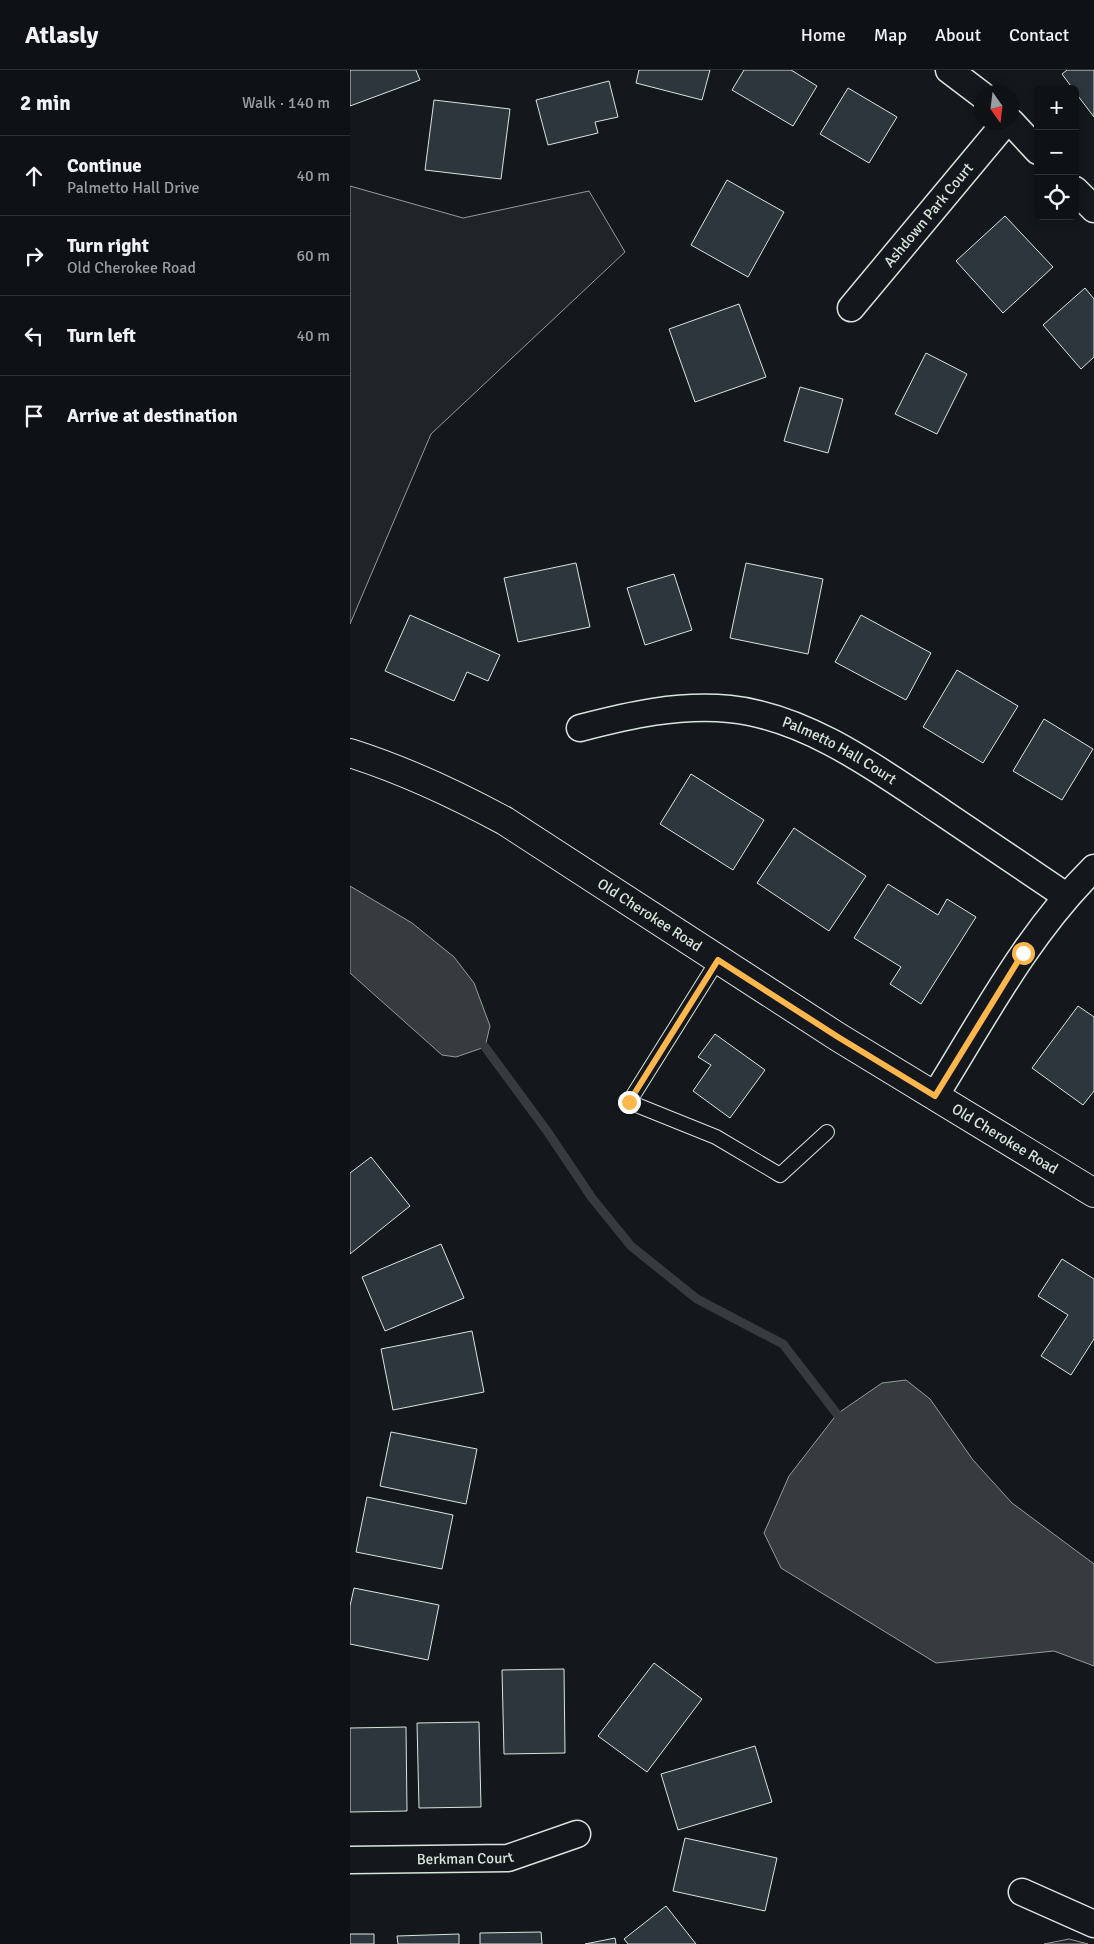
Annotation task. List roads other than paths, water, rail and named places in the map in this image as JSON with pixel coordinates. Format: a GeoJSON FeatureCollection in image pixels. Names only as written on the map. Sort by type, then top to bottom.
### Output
{"type":"FeatureCollection","features":[{"type":"Feature","properties":{"kind":"street"},"geometry":{"type":"LineString","coordinates":[[949,70],[974,89]]}},
{"type":"Feature","properties":{"kind":"street","name":"Ashdown Park Court"},"geometry":{"type":"LineString","coordinates":[[851,308],[999,130]]}},
{"type":"Feature","properties":{"kind":"street"},"geometry":{"type":"LineString","coordinates":[[1018,130],[1034,147]]}},
{"type":"Feature","properties":{"kind":"street"},"geometry":{"type":"LineString","coordinates":[[1079,194],[1094,209]]}},
{"type":"Feature","properties":{"kind":"street","name":"Palmetto Hall Court"},"geometry":{"type":"LineString","coordinates":[[580,728],[635,713],[679,708],[731,709],[783,721],[832,744],[906,788],[1066,896]]}},
{"type":"Feature","properties":{"kind":"street","name":"Old Cherokee Road"},"geometry":{"type":"LineString","coordinates":[[350,752],[390,766],[465,799],[505,821],[838,1037],[1094,1193]]}},
{"type":"Feature","properties":{"kind":"street"},"geometry":{"type":"LineString","coordinates":[[935,1096],[1023,953],[1066,896],[1094,868]]}},
{"type":"Feature","properties":{"kind":"street","name":"Berkman Court"},"geometry":{"type":"LineString","coordinates":[[350,1860],[508,1858],[577,1834]]}},
{"type":"Feature","properties":{"kind":"street"},"geometry":{"type":"LineString","coordinates":[[1022,1892],[1094,1924]]}},
{"type":"Feature","properties":{"kind":"lane"},"geometry":{"type":"LineString","coordinates":[[718,960],[629,1102],[716,1137],[780,1175],[827,1132]]}},
{"type":"Feature","properties":{"kind":"waterway"},"geometry":{"type":"LineString","coordinates":[[485,1047],[547,1131],[592,1198],[631,1246],[697,1299],[783,1344],[837,1414]]}}]}
